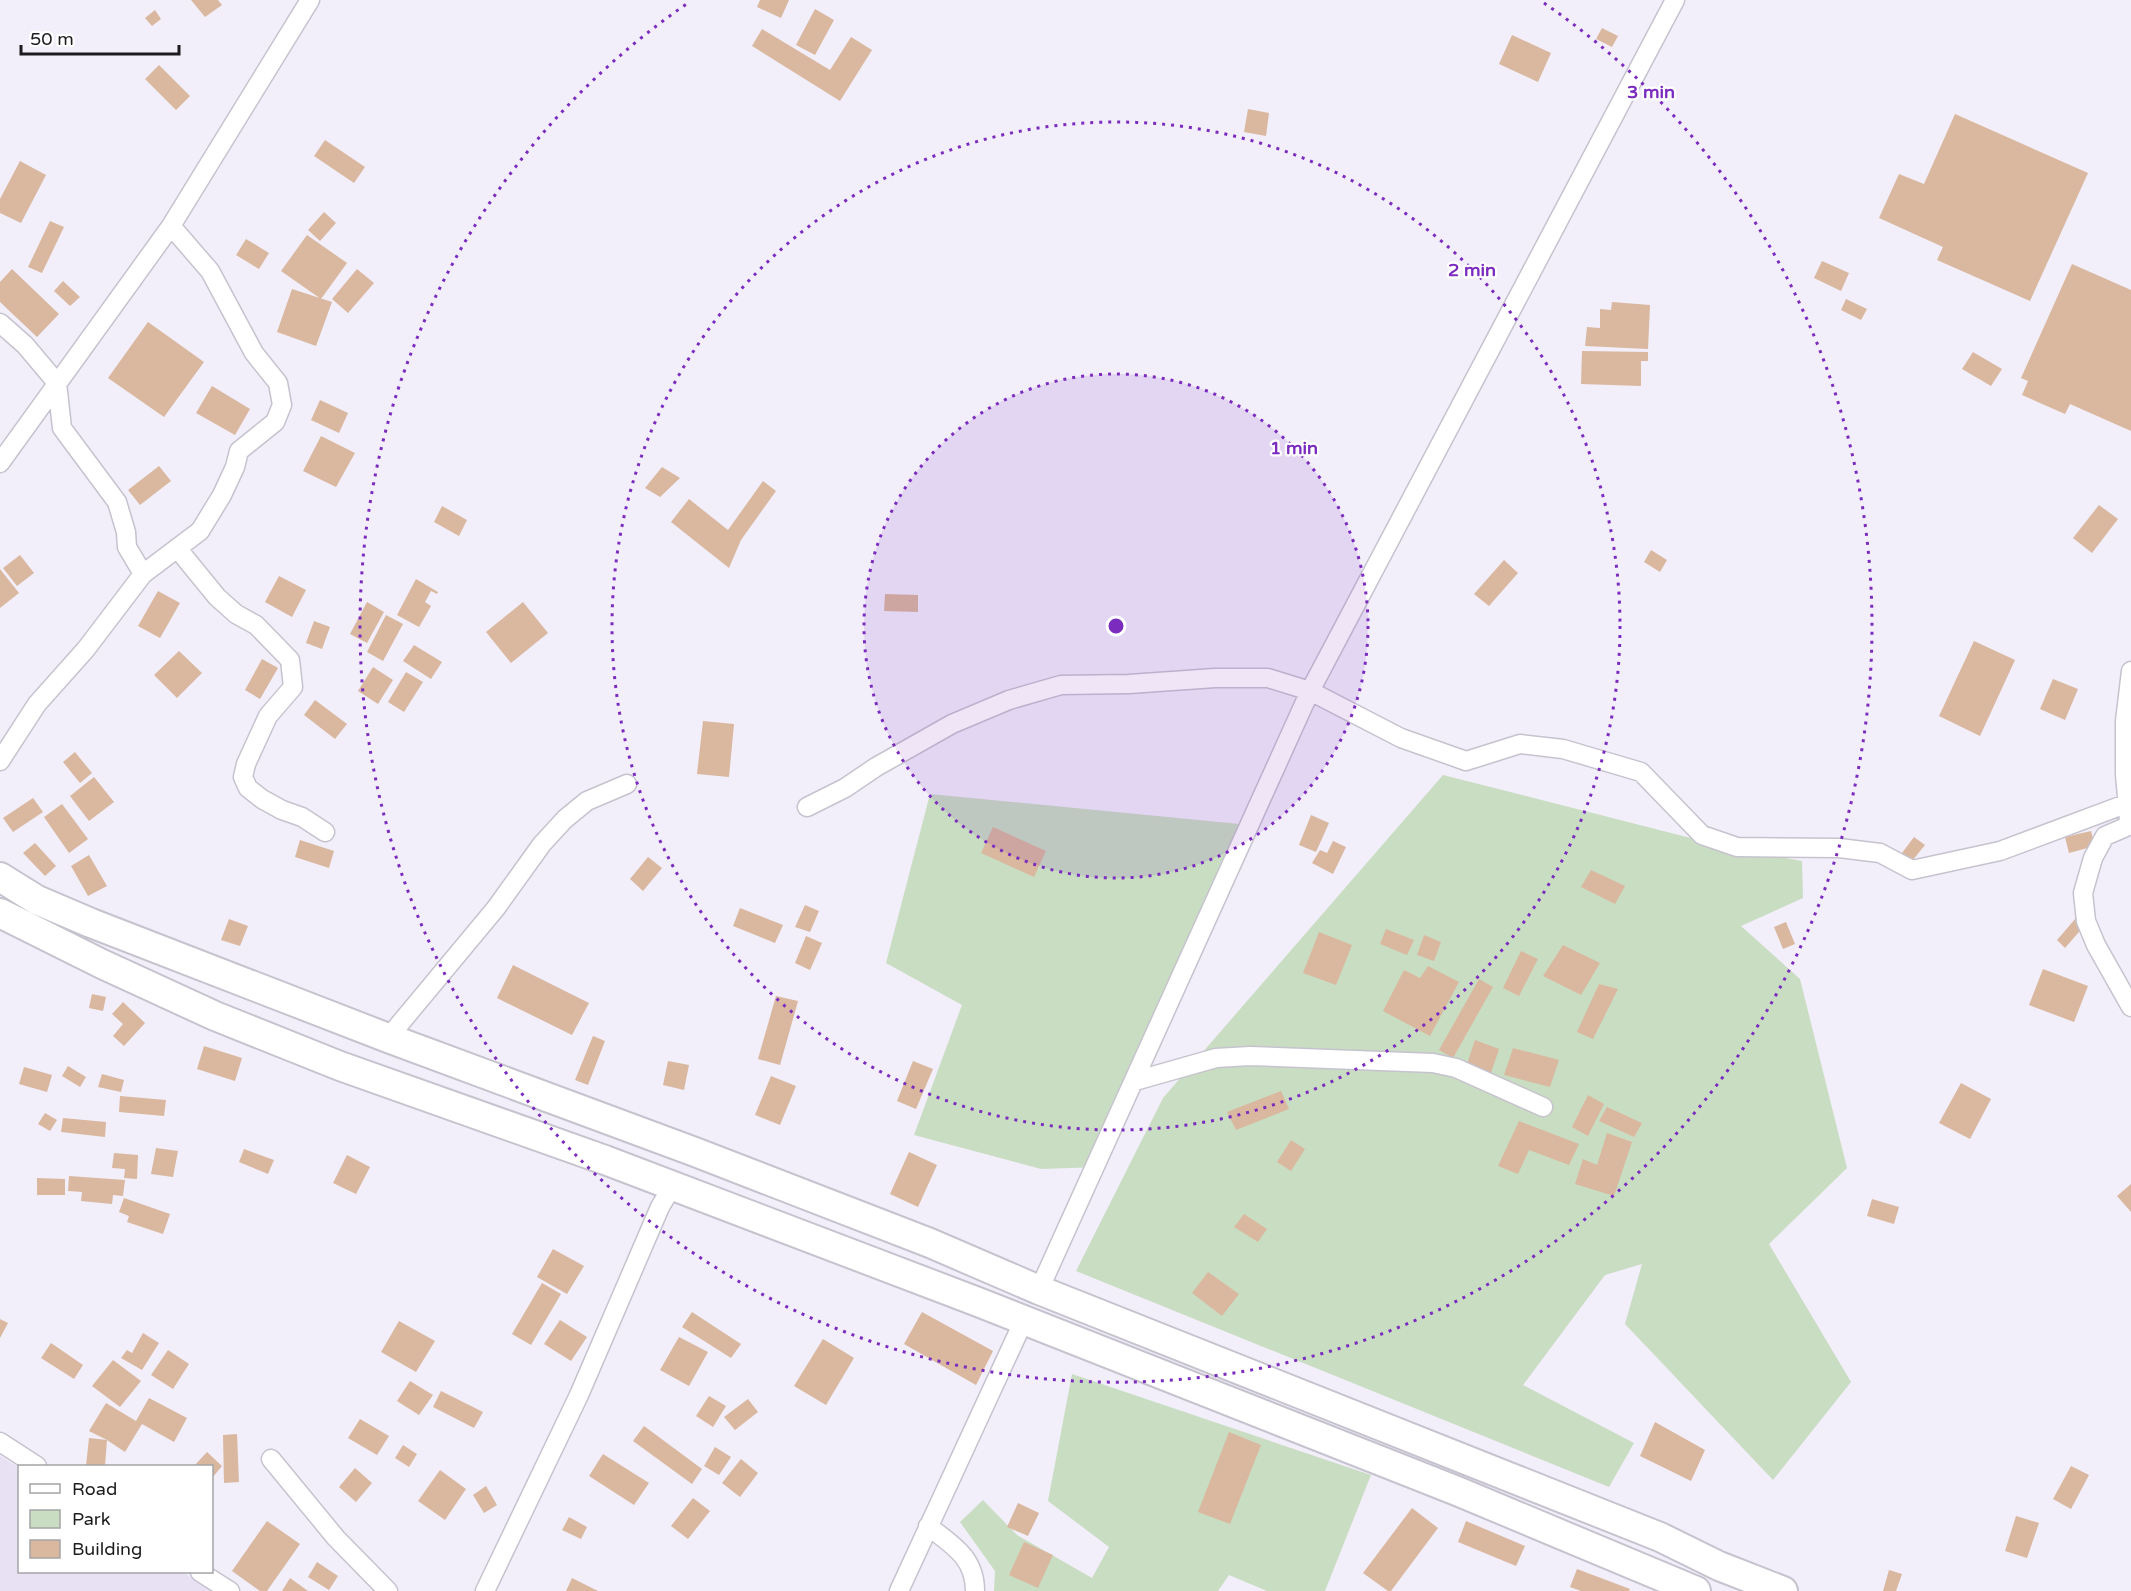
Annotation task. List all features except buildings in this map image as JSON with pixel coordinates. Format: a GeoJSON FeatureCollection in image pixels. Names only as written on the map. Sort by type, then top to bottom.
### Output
{"type":"FeatureCollection","features":[{"type":"Feature","properties":{"kind":"main road"},"geometry":{"type":"LineString","coordinates":[[0,878],[48,905],[388,1038],[695,1152],[930,1243],[1039,1290],[1660,1537],[1719,1566],[1783,1591]]}},
{"type":"Feature","properties":{"kind":"main road"},"geometry":{"type":"LineString","coordinates":[[0,913],[102,964],[215,1016],[340,1066],[673,1185],[1024,1320],[1457,1491],[1696,1591]]}},
{"type":"Feature","properties":{"kind":"street"},"geometry":{"type":"LineString","coordinates":[[0,463],[171,226],[310,0]]}},
{"type":"Feature","properties":{"kind":"street"},"geometry":{"type":"LineString","coordinates":[[1039,1290],[1310,691],[1675,0]]}},
{"type":"Feature","properties":{"kind":"street"},"geometry":{"type":"LineString","coordinates":[[0,761],[37,704],[86,649],[143,574],[200,531],[222,495],[235,466],[238,451],[275,422],[282,405],[278,383],[254,353],[210,271],[171,226]]}},
{"type":"Feature","properties":{"kind":"street"},"geometry":{"type":"LineString","coordinates":[[0,323],[25,345],[57,383],[62,428],[117,502],[126,532],[127,547],[143,574]]}},
{"type":"Feature","properties":{"kind":"street"},"geometry":{"type":"LineString","coordinates":[[177,548],[217,597],[236,614],[256,625],[290,660],[293,687],[268,716],[246,764],[243,777],[248,788],[261,799],[302,817],[325,832]]}},
{"type":"Feature","properties":{"kind":"street"},"geometry":{"type":"LineString","coordinates":[[2131,670],[2125,721],[2125,774],[2129,820],[2126,827],[2105,836],[2093,858],[2083,893],[2086,921],[2096,945],[2131,1006]]}},
{"type":"Feature","properties":{"kind":"street"},"geometry":{"type":"LineString","coordinates":[[807,807],[845,788],[876,767],[952,724],[1009,700],[1061,685],[1129,684],[1215,678],[1268,678],[1310,691],[1401,738],[1466,761],[1520,744],[1563,749],[1641,772],[1702,835],[1737,848],[1839,848],[1880,853],[1912,870],[2000,850],[2129,803]]}},
{"type":"Feature","properties":{"kind":"street"},"geometry":{"type":"LineString","coordinates":[[388,1038],[496,908],[542,844],[565,819],[587,801],[627,784]]}},
{"type":"Feature","properties":{"kind":"street"},"geometry":{"type":"LineString","coordinates":[[1135,1081],[1216,1058],[1250,1056],[1433,1063],[1456,1068],[1543,1107]]}},
{"type":"Feature","properties":{"kind":"street"},"geometry":{"type":"LineString","coordinates":[[493,1588],[660,1207],[673,1185]]}},
{"type":"Feature","properties":{"kind":"street"},"geometry":{"type":"LineString","coordinates":[[898,1591],[1024,1320]]}},
{"type":"Feature","properties":{"kind":"street"},"geometry":{"type":"LineString","coordinates":[[0,1442],[34,1465]]}},
{"type":"Feature","properties":{"kind":"street"},"geometry":{"type":"LineString","coordinates":[[271,1459],[336,1538],[388,1591]]}},
{"type":"Feature","properties":{"kind":"street"},"geometry":{"type":"LineString","coordinates":[[927,1526],[965,1555],[975,1583],[975,1591]]}},
{"type":"Feature","properties":{"kind":"street"},"geometry":{"type":"LineString","coordinates":[[202,1573],[230,1591]]}},
{"type":"Feature","properties":{"kind":"shaded area"},"geometry":{"type":"Polygon","coordinates":[[[0,1456],[18,1467],[18,1573],[184,1573],[212,1591],[0,1591],[0,1456]]]}},
{"type":"Feature","properties":{"kind":"green space"},"geometry":{"type":"Polygon","coordinates":[[[1443,775],[1726,847],[1802,861],[1803,898],[1741,926],[1800,979],[1847,1168],[1769,1244],[1851,1382],[1773,1480],[1625,1324],[1642,1264],[1605,1275],[1523,1385],[1634,1443],[1609,1487],[1076,1271],[1163,1098],[1443,775]]]}},
{"type":"Feature","properties":{"kind":"green space"},"geometry":{"type":"Polygon","coordinates":[[[930,794],[1260,826],[1100,1167],[1041,1169],[914,1135],[962,1005],[886,963],[930,794]]]}},
{"type":"Feature","properties":{"kind":"green space"},"geometry":{"type":"Polygon","coordinates":[[[1072,1374],[1371,1475],[1325,1591],[1267,1591],[1229,1575],[1218,1591],[994,1591],[995,1571],[960,1522],[983,1500],[1017,1535],[1092,1578],[1109,1547],[1048,1501],[1072,1374]]]}}]}
